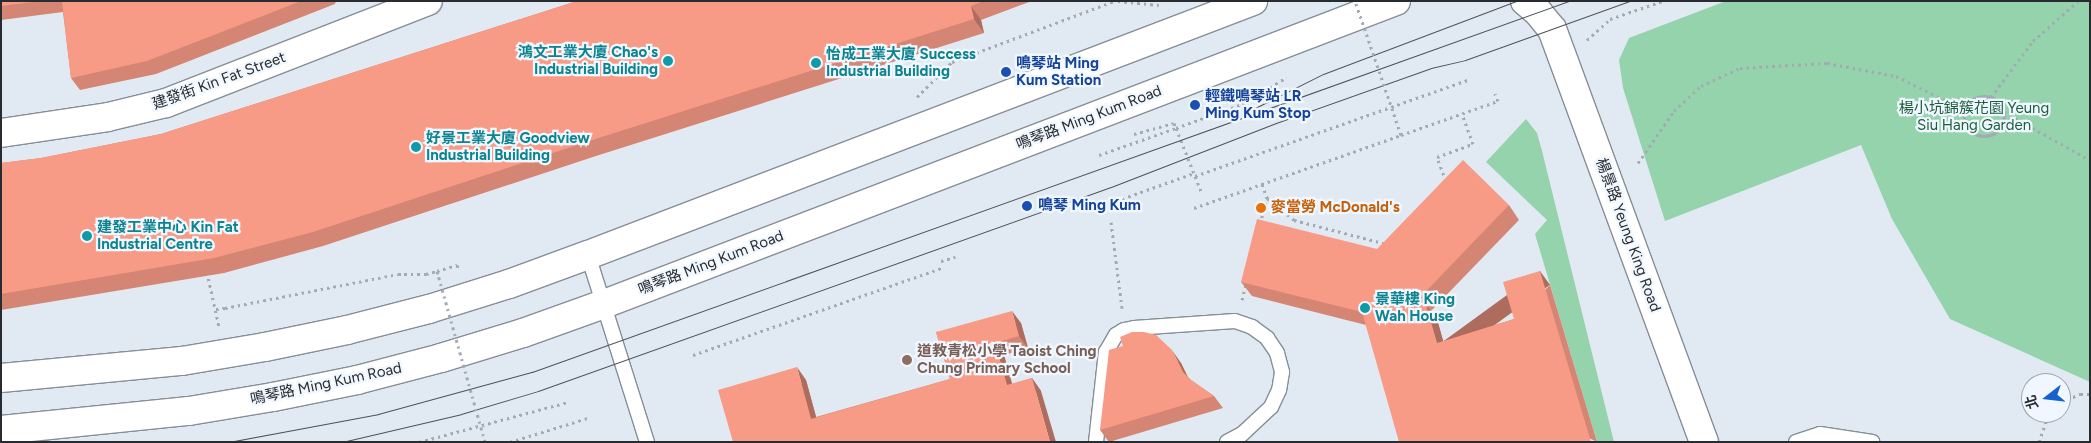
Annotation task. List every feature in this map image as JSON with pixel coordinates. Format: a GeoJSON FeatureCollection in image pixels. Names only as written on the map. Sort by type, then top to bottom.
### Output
{"type":"FeatureCollection","features":[{"type":"Feature","properties":{"kind":"main road"},"geometry":{"type":"LineString","coordinates":[[1,378],[163,363],[265,347],[347,330],[429,309],[588,255],[1253,1]]}},
{"type":"Feature","properties":{"kind":"main road","name":"鳴琴路 Ming Kum Road"},"geometry":{"type":"LineString","coordinates":[[1,430],[189,411],[348,382],[441,358],[523,333],[604,304],[1396,1]]}},
{"type":"Feature","properties":{"kind":"main road","name":"楊景路 Yeung King Road"},"geometry":{"type":"LineString","coordinates":[[1524,1],[1538,12],[1552,29],[1704,442]]}},
{"type":"Feature","properties":{"kind":"main road","name":"楊景路 Yeung King Road"},"geometry":{"type":"LineString","coordinates":[[1552,29],[1554,1]]}},
{"type":"Feature","properties":{"kind":"main road","name":"建發街 Kin Fat Street"},"geometry":{"type":"LineString","coordinates":[[1,132],[108,117],[166,103],[425,2]]}},
{"type":"Feature","properties":{"kind":"lane"},"geometry":{"type":"LineString","coordinates":[[588,255],[647,442]]}},
{"type":"Feature","properties":{"kind":"lane"},"geometry":{"type":"LineString","coordinates":[[1096,442],[1106,352],[1116,335],[1134,328],[1235,321],[1252,327],[1267,338],[1277,354],[1282,372],[1280,390],[1272,407],[1247,430],[1227,442]]}},
{"type":"Feature","properties":{"kind":"lane"},"geometry":{"type":"LineString","coordinates":[[1796,442],[1820,434],[1872,442]]}},
{"type":"Feature","properties":{"kind":"path"},"geometry":{"type":"LineString","coordinates":[[914,100],[952,62],[1114,1]]}},
{"type":"Feature","properties":{"kind":"path"},"geometry":{"type":"LineString","coordinates":[[1118,1],[1166,6]]}},
{"type":"Feature","properties":{"kind":"path"},"geometry":{"type":"LineString","coordinates":[[1355,1],[1401,135]]}},
{"type":"Feature","properties":{"kind":"path"},"geometry":{"type":"LineString","coordinates":[[1587,40],[1610,19],[1663,1]]}},
{"type":"Feature","properties":{"kind":"path"},"geometry":{"type":"LineString","coordinates":[[1991,97],[2033,41],[2078,1]]}},
{"type":"Feature","properties":{"kind":"path"},"geometry":{"type":"LineString","coordinates":[[1638,163],[1674,111],[1701,86],[1740,68],[1827,63],[1896,76],[1965,110]]}},
{"type":"Feature","properties":{"kind":"path"},"geometry":{"type":"LineString","coordinates":[[1099,155],[1242,104],[1287,77]]}},
{"type":"Feature","properties":{"kind":"path"},"geometry":{"type":"LineString","coordinates":[[1116,201],[1470,79]]}},
{"type":"Feature","properties":{"kind":"path"},"geometry":{"type":"LineString","coordinates":[[1194,208],[1498,101],[1495,94]]}},
{"type":"Feature","properties":{"kind":"path"},"geometry":{"type":"LineString","coordinates":[[2004,112],[2002,125],[1998,130],[1987,136],[1980,135],[1969,128],[1966,123],[1965,110],[1972,100],[1978,97],[1991,97],[1999,103],[2004,112],[2090,160]]}},
{"type":"Feature","properties":{"kind":"path"},"geometry":{"type":"LineString","coordinates":[[1449,188],[1437,157],[1473,144],[1462,113]]}},
{"type":"Feature","properties":{"kind":"path"},"geometry":{"type":"LineString","coordinates":[[1128,136],[1174,123],[1201,191]]}},
{"type":"Feature","properties":{"kind":"path"},"geometry":{"type":"LineString","coordinates":[[1262,184],[1267,198],[1294,220],[1394,245]]}},
{"type":"Feature","properties":{"kind":"path"},"geometry":{"type":"LineString","coordinates":[[1260,226],[1267,198]]}},
{"type":"Feature","properties":{"kind":"path"},"geometry":{"type":"LineString","coordinates":[[1111,222],[1122,311]]}},
{"type":"Feature","properties":{"kind":"path"},"geometry":{"type":"LineString","coordinates":[[942,262],[955,257]]}},
{"type":"Feature","properties":{"kind":"path"},"geometry":{"type":"LineString","coordinates":[[216,309],[398,274],[426,274],[457,265]]}},
{"type":"Feature","properties":{"kind":"path"},"geometry":{"type":"LineString","coordinates":[[693,355],[944,268]]}},
{"type":"Feature","properties":{"kind":"path"},"geometry":{"type":"LineString","coordinates":[[450,275],[468,270]]}},
{"type":"Feature","properties":{"kind":"path"},"geometry":{"type":"LineString","coordinates":[[207,271],[220,333]]}},
{"type":"Feature","properties":{"kind":"path"},"geometry":{"type":"LineString","coordinates":[[437,271],[485,442]]}},
{"type":"Feature","properties":{"kind":"path"},"geometry":{"type":"LineString","coordinates":[[1241,303],[1248,274]]}},
{"type":"Feature","properties":{"kind":"path"},"geometry":{"type":"LineString","coordinates":[[432,280],[441,278]]}},
{"type":"Feature","properties":{"kind":"path"},"geometry":{"type":"LineString","coordinates":[[2071,398],[2080,394],[2090,394]]}},
{"type":"Feature","properties":{"kind":"path"},"geometry":{"type":"LineString","coordinates":[[419,442],[568,402]]}},
{"type":"Feature","properties":{"kind":"path"},"geometry":{"type":"LineString","coordinates":[[510,442],[588,418]]}},
{"type":"Feature","properties":{"kind":"path"},"geometry":{"type":"LineString","coordinates":[[2039,442],[2046,423]]}},
{"type":"Feature","properties":{"kind":"green space","name":"楊小坑錦簇花園 Yeung Siu Hang Garden"},"geometry":{"type":"Polygon","coordinates":[[[1726,1],[2090,1],[2090,382],[1950,319],[1892,219],[1861,145],[1665,221],[1623,88],[1619,60],[1629,38],[1726,1]]]}},
{"type":"Feature","properties":{"kind":"green space"},"geometry":{"type":"Polygon","coordinates":[[[1526,119],[1537,133],[1542,151],[1614,442],[1597,442],[1535,234],[1547,220],[1486,162],[1526,119]]]}},
{"type":"Feature","properties":{"kind":"building"},"geometry":{"type":"Polygon","coordinates":[[[1,1],[41,1],[1,6],[1,1]]]}},
{"type":"Feature","properties":{"kind":"building"},"geometry":{"type":"Polygon","coordinates":[[[62,1],[301,1],[147,61],[71,78],[62,1]]]}},
{"type":"Feature","properties":{"kind":"building"},"geometry":{"type":"Polygon","coordinates":[[[577,1],[983,1],[971,6],[974,19],[586,142],[313,232],[214,258],[1,294],[1,163],[41,158],[161,134],[577,1]]]}},
{"type":"Feature","properties":{"kind":"building"},"geometry":{"type":"Polygon","coordinates":[[[1463,160],[1509,205],[1408,310],[1426,305],[1437,343],[1514,319],[1503,282],[1540,271],[1591,442],[1399,442],[1362,312],[1241,282],[1257,219],[1377,249],[1463,160]]]}},
{"type":"Feature","properties":{"kind":"building"},"geometry":{"type":"Polygon","coordinates":[[[1012,311],[1019,336],[995,343],[1007,385],[1032,378],[1050,442],[733,442],[718,390],[797,367],[811,419],[950,379],[936,332],[1012,311]]]}},
{"type":"Feature","properties":{"kind":"building"},"geometry":{"type":"Polygon","coordinates":[[[1132,332],[1156,335],[1172,350],[1183,372],[1214,396],[1100,430],[1109,350],[1123,346],[1120,337],[1132,332]]]}},
{"type":"Feature","properties":{"kind":"tram line"},"geometry":{"type":"LineString","coordinates":[[1253,109],[1323,74],[1516,1]]}},
{"type":"Feature","properties":{"kind":"tram line"},"geometry":{"type":"LineString","coordinates":[[229,442],[378,414],[532,372],[1569,1]]}},
{"type":"Feature","properties":{"kind":"tram line"},"geometry":{"type":"LineString","coordinates":[[342,442],[461,414],[538,391],[1111,187],[1276,123],[1431,68],[1465,60],[1630,1]]}},
{"type":"Feature","properties":{"kind":"place","name":"鴻文工業大廈 Chao's Industrial Building"},"geometry":{"type":"Point","coordinates":[668,61]}},
{"type":"Feature","properties":{"kind":"place","name":"怡成工業大廈 Success Industrial Building"},"geometry":{"type":"Point","coordinates":[816,63]}},
{"type":"Feature","properties":{"kind":"place","name":"鳴琴站 Ming Kum Station"},"geometry":{"type":"Point","coordinates":[1006,72]}},
{"type":"Feature","properties":{"kind":"place","name":"輕鐵鳴琴站 LR Ming Kum Stop"},"geometry":{"type":"Point","coordinates":[1195,105]}},
{"type":"Feature","properties":{"kind":"place","name":"好景工業大廈 Goodview Industrial Building"},"geometry":{"type":"Point","coordinates":[416,147]}},
{"type":"Feature","properties":{"kind":"place","name":"鳴琴 Ming Kum"},"geometry":{"type":"Point","coordinates":[1027,206]}},
{"type":"Feature","properties":{"kind":"place","name":"麥當勞 McDonald's"},"geometry":{"type":"Point","coordinates":[1261,208]}},
{"type":"Feature","properties":{"kind":"place","name":"建發工業中心 Kin Fat Industrial Centre"},"geometry":{"type":"Point","coordinates":[87,236]}},
{"type":"Feature","properties":{"kind":"place","name":"景華樓 King Wah House"},"geometry":{"type":"Point","coordinates":[1365,308]}},
{"type":"Feature","properties":{"kind":"place","name":"道教青松小學 Taoist Ching Chung Primary School"},"geometry":{"type":"Point","coordinates":[907,360]}}]}
